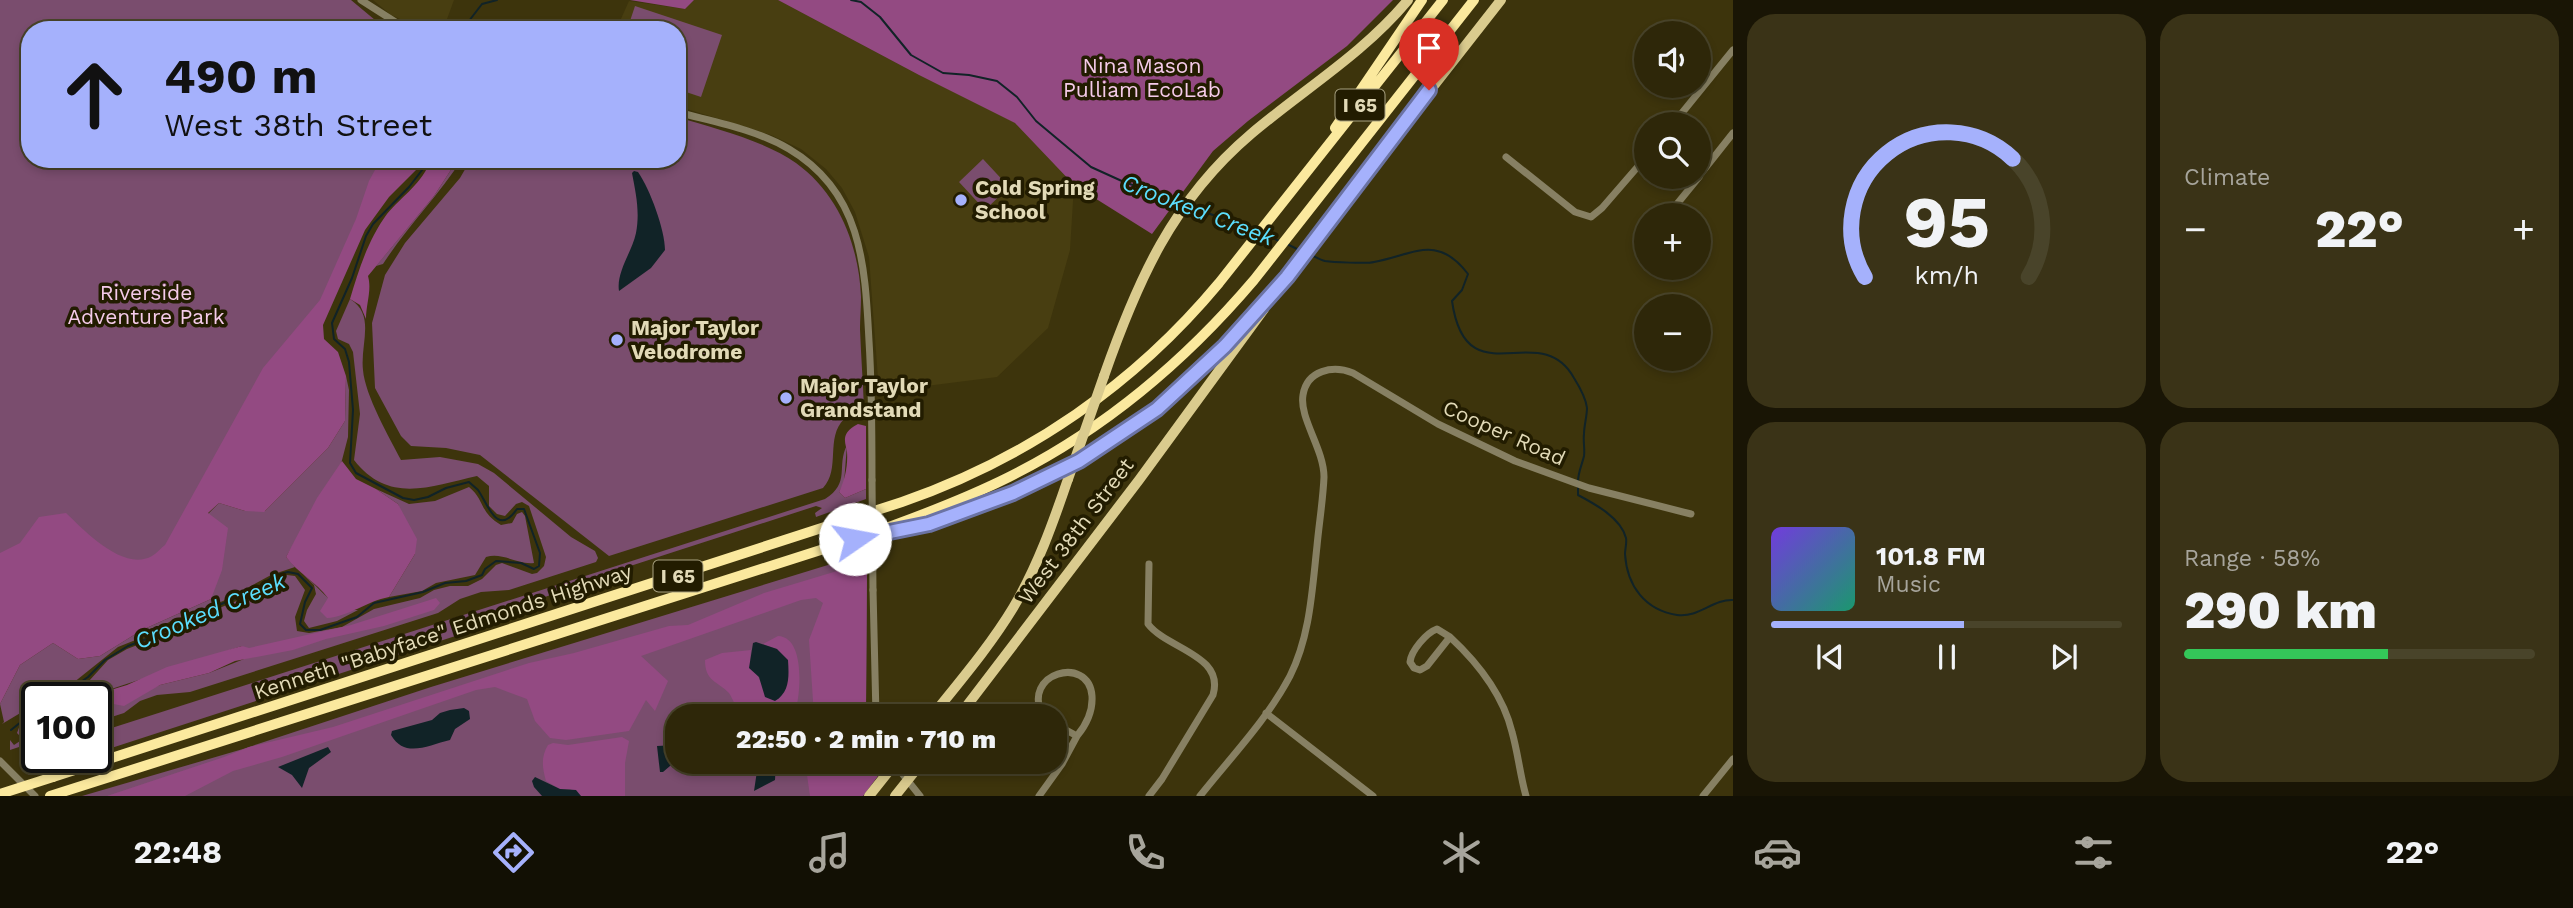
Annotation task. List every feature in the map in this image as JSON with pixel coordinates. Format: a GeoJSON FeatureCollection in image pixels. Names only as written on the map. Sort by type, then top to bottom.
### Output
{"type":"FeatureCollection","features":[{"type":"Feature","properties":{"kind":"highway"},"geometry":{"type":"LineString","coordinates":[[1313,162],[1422,0]]}},
{"type":"Feature","properties":{"kind":"highway","name":"Kenneth \"Babyface\" Edmonds Highway"},"geometry":{"type":"LineString","coordinates":[[0,794],[914,498],[956,482],[1029,446],[1100,398],[1170,336],[1238,259],[1443,0]]}},
{"type":"Feature","properties":{"kind":"highway","name":"Kenneth \"Babyface\" Edmonds Highway"},"geometry":{"type":"LineString","coordinates":[[50,796],[855,539],[943,507],[1029,467],[1125,403],[1181,357],[1226,312],[1263,269],[1474,0]]}},
{"type":"Feature","properties":{"kind":"highway"},"geometry":{"type":"LineString","coordinates":[[855,539],[929,524],[966,512],[1037,483],[1095,452],[1137,424],[1190,381],[1287,277]]}},
{"type":"Feature","properties":{"kind":"main road","name":"West 38th Street"},"geometry":{"type":"LineString","coordinates":[[941,704],[1013,607],[1038,558],[1136,290],[1167,232],[1205,180],[1256,130],[1361,49],[1408,0]]}},
{"type":"Feature","properties":{"kind":"main road","name":"West 38th Street"},"geometry":{"type":"LineString","coordinates":[[968,704],[1219,373],[1324,226],[1501,0]]}},
{"type":"Feature","properties":{"kind":"main road"},"geometry":{"type":"LineString","coordinates":[[869,796],[886,774]]}},
{"type":"Feature","properties":{"kind":"main road"},"geometry":{"type":"LineString","coordinates":[[895,796],[908,774]]}},
{"type":"Feature","properties":{"kind":"street"},"geometry":{"type":"LineString","coordinates":[[361,0],[394,21]]}},
{"type":"Feature","properties":{"kind":"street"},"geometry":{"type":"LineString","coordinates":[[1683,112],[1733,50]]}},
{"type":"Feature","properties":{"kind":"street"},"geometry":{"type":"LineString","coordinates":[[686,115],[758,135],[788,149],[807,162],[828,182],[846,209],[858,240],[866,280],[871,377],[876,704]]}},
{"type":"Feature","properties":{"kind":"street"},"geometry":{"type":"LineString","coordinates":[[1711,161],[1733,133]]}},
{"type":"Feature","properties":{"kind":"street"},"geometry":{"type":"LineString","coordinates":[[1506,157],[1575,212],[1591,217],[1634,171]]}},
{"type":"Feature","properties":{"kind":"street"},"geometry":{"type":"LineString","coordinates":[[1678,203],[1689,189]]}},
{"type":"Feature","properties":{"kind":"street","name":"Cooper Road"},"geometry":{"type":"LineString","coordinates":[[1266,713],[1297,661],[1310,609],[1324,477],[1321,454],[1303,406],[1303,393],[1313,377],[1325,370],[1345,370],[1460,436],[1564,480],[1691,514]]}},
{"type":"Feature","properties":{"kind":"street"},"geometry":{"type":"LineString","coordinates":[[1149,564],[1148,624],[1158,635],[1204,662],[1212,672],[1215,686],[1213,695],[1181,749],[1149,796]]}},
{"type":"Feature","properties":{"kind":"street"},"geometry":{"type":"LineString","coordinates":[[1450,637],[1427,666],[1420,670],[1412,667],[1411,656],[1430,631],[1439,629],[1450,637],[1480,670],[1504,709],[1512,730],[1518,768],[1527,796]]}},
{"type":"Feature","properties":{"kind":"street"},"geometry":{"type":"LineString","coordinates":[[1039,704],[1038,700],[1045,682],[1053,676],[1072,673],[1081,677],[1090,687],[1091,704],[1086,723],[1039,796]]}},
{"type":"Feature","properties":{"kind":"street"},"geometry":{"type":"LineString","coordinates":[[1200,796],[1266,713],[1373,796]]}},
{"type":"Feature","properties":{"kind":"street"},"geometry":{"type":"LineString","coordinates":[[1067,731],[1077,737]]}},
{"type":"Feature","properties":{"kind":"street"},"geometry":{"type":"LineString","coordinates":[[1703,796],[1733,759]]}},
{"type":"Feature","properties":{"kind":"street"},"geometry":{"type":"LineString","coordinates":[[0,761],[34,796]]}},
{"type":"Feature","properties":{"kind":"street"},"geometry":{"type":"LineString","coordinates":[[902,774],[920,796]]}},
{"type":"Feature","properties":{"kind":"shaded area"},"geometry":{"type":"Polygon","coordinates":[[[373,0],[454,0],[446,21],[405,21],[391,15],[373,0]]]}},
{"type":"Feature","properties":{"kind":"shaded area","name":"Cold Spring School"},"geometry":{"type":"Polygon","coordinates":[[[694,0],[778,0],[1016,123],[1074,185],[1070,250],[1048,328],[997,377],[879,392],[869,257],[855,212],[842,188],[826,169],[801,149],[771,135],[686,109],[686,21],[620,21],[629,1],[685,9],[694,0]]]}},
{"type":"Feature","properties":{"kind":"shaded area"},"geometry":{"type":"Polygon","coordinates":[[[634,171],[643,179],[652,199],[660,221],[665,250],[651,268],[619,291],[622,269],[634,240],[638,218],[632,173],[634,171]]]}},
{"type":"Feature","properties":{"kind":"shaded area"},"geometry":{"type":"Polygon","coordinates":[[[753,643],[777,649],[788,660],[786,688],[775,701],[765,697],[759,677],[749,668],[753,643]]]}},
{"type":"Feature","properties":{"kind":"shaded area"},"geometry":{"type":"Polygon","coordinates":[[[464,708],[469,711],[470,719],[455,729],[450,740],[410,748],[403,747],[391,735],[392,731],[432,720],[440,713],[464,708]]]}},
{"type":"Feature","properties":{"kind":"shaded area"},"geometry":{"type":"Polygon","coordinates":[[[657,746],[665,746],[663,772],[660,772],[657,746]]]}},
{"type":"Feature","properties":{"kind":"shaded area"},"geometry":{"type":"Polygon","coordinates":[[[328,747],[331,752],[309,768],[302,788],[292,775],[278,767],[328,747]]]}},
{"type":"Feature","properties":{"kind":"shaded area"},"geometry":{"type":"Polygon","coordinates":[[[757,774],[775,774],[775,780],[754,791],[757,774]]]}},
{"type":"Feature","properties":{"kind":"shaded area"},"geometry":{"type":"Polygon","coordinates":[[[535,777],[560,789],[576,790],[581,796],[542,796],[534,787],[532,781],[535,777]]]}},
{"type":"Feature","properties":{"kind":"green space","name":"Riverside Adventure Park"},"geometry":{"type":"Polygon","coordinates":[[[0,0],[351,0],[376,21],[21,21],[21,168],[391,168],[325,301],[153,566],[0,601],[0,0]]]}},
{"type":"Feature","properties":{"kind":"green space"},"geometry":{"type":"Polygon","coordinates":[[[630,0],[694,0],[685,9],[630,0]]]}},
{"type":"Feature","properties":{"kind":"green space","name":"Nina Mason Pulliam EcoLab"},"geometry":{"type":"Polygon","coordinates":[[[778,0],[1393,0],[1347,46],[1213,151],[1152,234],[1074,185],[1015,123],[778,0]]]}},
{"type":"Feature","properties":{"kind":"green space"},"geometry":{"type":"Polygon","coordinates":[[[635,6],[680,21],[630,21],[635,6]]]}},
{"type":"Feature","properties":{"kind":"green space"},"geometry":{"type":"Polygon","coordinates":[[[686,23],[722,35],[701,97],[686,92],[686,23]]]}},
{"type":"Feature","properties":{"kind":"green space","name":"Major Taylor Velodrome"},"geometry":{"type":"Polygon","coordinates":[[[686,120],[770,148],[796,163],[824,190],[844,222],[856,259],[861,297],[864,409],[844,419],[838,427],[831,472],[823,488],[609,556],[480,455],[446,448],[411,446],[401,436],[375,388],[372,323],[385,275],[405,243],[466,168],[686,168],[686,120]]]}},
{"type":"Feature","properties":{"kind":"green space"},"geometry":{"type":"Polygon","coordinates":[[[983,159],[1009,187],[985,210],[959,182],[983,159]]]}},
{"type":"Feature","properties":{"kind":"green space"},"geometry":{"type":"Polygon","coordinates":[[[376,168],[417,168],[389,197],[365,230],[323,325],[324,339],[338,352],[346,376],[345,421],[328,448],[264,512],[245,511],[219,503],[208,513],[228,528],[222,570],[211,599],[142,630],[100,656],[78,659],[53,643],[20,665],[0,704],[0,553],[20,543],[39,517],[66,513],[105,547],[129,559],[152,556],[165,545],[263,368],[320,300],[356,219],[376,168]]]}},
{"type":"Feature","properties":{"kind":"green space"},"geometry":{"type":"Polygon","coordinates":[[[427,168],[452,168],[434,196],[368,276],[366,319],[360,305],[350,299],[365,255],[387,214],[418,182],[427,168]]]}},
{"type":"Feature","properties":{"kind":"green space"},"geometry":{"type":"Polygon","coordinates":[[[452,168],[456,168],[383,264],[376,266],[434,196],[452,168]]]}},
{"type":"Feature","properties":{"kind":"green space"},"geometry":{"type":"Polygon","coordinates":[[[350,299],[363,313],[365,322],[363,370],[368,391],[401,460],[440,457],[478,464],[494,473],[571,537],[595,551],[598,558],[596,562],[509,590],[481,592],[460,599],[438,613],[190,692],[157,695],[112,717],[112,705],[160,685],[209,673],[249,657],[242,646],[112,689],[112,682],[87,682],[108,660],[168,629],[256,593],[273,579],[295,576],[305,590],[295,617],[297,631],[309,633],[342,627],[374,609],[420,598],[434,590],[450,586],[468,586],[502,563],[532,574],[544,566],[546,557],[529,506],[522,502],[516,504],[505,516],[497,514],[489,506],[489,486],[477,476],[411,489],[382,483],[367,474],[354,460],[360,414],[353,352],[349,344],[338,339],[336,331],[350,299]]]}},
{"type":"Feature","properties":{"kind":"green space"},"geometry":{"type":"Polygon","coordinates":[[[346,376],[349,390],[348,437],[341,464],[286,557],[295,567],[271,575],[223,601],[171,621],[118,647],[74,682],[21,682],[21,713],[2,724],[4,722],[0,704],[20,665],[53,643],[78,659],[100,656],[142,630],[211,599],[208,514],[219,503],[245,511],[265,511],[328,448],[345,421],[346,376]]]}},
{"type":"Feature","properties":{"kind":"green space"},"geometry":{"type":"Polygon","coordinates":[[[858,424],[866,426],[866,489],[845,498],[839,492],[846,467],[845,438],[848,431],[858,424]]]}},
{"type":"Feature","properties":{"kind":"green space"},"geometry":{"type":"Polygon","coordinates":[[[847,445],[844,483],[839,492],[845,498],[866,489],[866,499],[816,517],[815,513],[822,508],[816,506],[621,569],[526,604],[529,612],[112,748],[112,728],[825,499],[838,487],[847,445]]]}},
{"type":"Feature","properties":{"kind":"green space"},"geometry":{"type":"Polygon","coordinates":[[[342,461],[356,479],[398,504],[417,539],[415,554],[389,597],[327,618],[320,611],[328,598],[286,557],[317,498],[342,461]]]}},
{"type":"Feature","properties":{"kind":"green space"},"geometry":{"type":"Polygon","coordinates":[[[469,487],[485,511],[501,525],[512,523],[517,514],[522,512],[534,563],[498,556],[486,557],[475,575],[436,583],[422,591],[389,597],[415,554],[398,504],[376,489],[409,504],[435,501],[469,487]]]}},
{"type":"Feature","properties":{"kind":"green space"},"geometry":{"type":"Polygon","coordinates":[[[867,553],[866,704],[665,704],[665,774],[879,774],[863,796],[82,796],[243,749],[431,687],[867,553]]]}},
{"type":"Feature","properties":{"kind":"green space"},"geometry":{"type":"Polygon","coordinates":[[[867,562],[866,704],[813,704],[809,640],[823,603],[816,598],[801,600],[641,656],[668,681],[655,711],[646,700],[629,731],[566,740],[550,738],[535,721],[527,699],[495,687],[476,690],[282,757],[233,771],[185,796],[107,796],[249,747],[333,727],[529,663],[669,626],[688,625],[764,593],[867,562]]]}},
{"type":"Feature","properties":{"kind":"green space"},"geometry":{"type":"Polygon","coordinates":[[[303,574],[335,603],[349,610],[358,610],[337,621],[309,628],[304,621],[316,594],[314,585],[303,574]]]}},
{"type":"Feature","properties":{"kind":"green space"},"geometry":{"type":"Polygon","coordinates":[[[436,598],[440,603],[434,610],[384,626],[326,639],[293,650],[235,661],[209,673],[160,685],[124,706],[112,704],[112,690],[167,667],[242,646],[249,648],[351,625],[436,598]]]}},
{"type":"Feature","properties":{"kind":"green space"},"geometry":{"type":"Polygon","coordinates":[[[778,636],[787,639],[793,646],[799,669],[797,704],[735,704],[729,693],[707,673],[705,660],[722,653],[751,650],[750,660],[763,687],[777,649],[763,644],[778,636]]]}},
{"type":"Feature","properties":{"kind":"green space"},"geometry":{"type":"Polygon","coordinates":[[[622,737],[629,741],[625,763],[625,796],[581,796],[570,789],[560,789],[546,781],[543,762],[548,745],[568,745],[622,737]]]}},
{"type":"Feature","properties":{"kind":"green space"},"geometry":{"type":"Polygon","coordinates":[[[10,740],[14,745],[21,740],[21,746],[10,750],[10,740]]]}},
{"type":"Feature","properties":{"kind":"green space"},"geometry":{"type":"Polygon","coordinates":[[[879,774],[863,796],[810,796],[807,775],[879,774]]]}},
{"type":"Feature","properties":{"kind":"waterway","name":"Crooked Creek"},"geometry":{"type":"LineString","coordinates":[[469,21],[482,4],[497,0]]}},
{"type":"Feature","properties":{"kind":"waterway","name":"Crooked Creek"},"geometry":{"type":"LineString","coordinates":[[851,0],[861,2],[880,17],[911,55],[943,73],[997,81],[1017,97],[1036,121],[1091,167],[1124,182],[1182,202]]}},
{"type":"Feature","properties":{"kind":"waterway","name":"Crooked Creek"},"geometry":{"type":"LineString","coordinates":[[81,682],[105,660],[128,646],[157,635],[170,625],[258,589],[273,576],[288,572],[298,574],[312,588],[305,602],[300,624],[306,630],[320,630],[357,617],[374,603],[482,575],[485,569],[496,561],[521,563],[534,569],[539,566],[540,553],[524,509],[517,509],[504,520],[499,519],[469,482],[446,488],[428,497],[414,500],[403,498],[356,473],[350,463],[353,410],[349,362],[345,349],[334,339],[332,323],[373,224],[424,168]]}},
{"type":"Feature","properties":{"kind":"waterway","name":"Crooked Creek"},"geometry":{"type":"LineString","coordinates":[[1190,206],[1256,230]]}},
{"type":"Feature","properties":{"kind":"waterway","name":"Crooked Creek"},"geometry":{"type":"LineString","coordinates":[[1265,234],[1279,241]]}},
{"type":"Feature","properties":{"kind":"waterway","name":"Crooked Creek"},"geometry":{"type":"LineString","coordinates":[[1287,244],[1301,251]]}},
{"type":"Feature","properties":{"kind":"waterway","name":"Crooked Creek"},"geometry":{"type":"LineString","coordinates":[[1309,254],[1325,261],[1364,263],[1435,250],[1457,261],[1468,274],[1462,290],[1452,301],[1460,330],[1472,346],[1488,353],[1543,354],[1560,361],[1578,385],[1587,408],[1584,456],[1578,482]]}},
{"type":"Feature","properties":{"kind":"waterway","name":"Crooked Creek"},"geometry":{"type":"LineString","coordinates":[[1578,488],[1578,495],[1606,512],[1619,524],[1626,538],[1625,554],[1629,576],[1647,602],[1666,612],[1685,615],[1719,602],[1733,600]]}},
{"type":"Feature","properties":{"kind":"waterway","name":"Crooked Creek"},"geometry":{"type":"LineString","coordinates":[[11,730],[21,722]]}},
{"type":"Feature","properties":{"kind":"place","name":"Cold Spring School"},"geometry":{"type":"Point","coordinates":[961,200]}},
{"type":"Feature","properties":{"kind":"place","name":"Major Taylor Velodrome"},"geometry":{"type":"Point","coordinates":[617,340]}},
{"type":"Feature","properties":{"kind":"place","name":"Major Taylor Grandstand"},"geometry":{"type":"Point","coordinates":[786,398]}},
{"type":"Feature","properties":{"kind":"route"},"geometry":{"type":"LineString","coordinates":[[855,539],[929,524],[1013,493],[1079,461],[1157,409],[1225,346],[1287,277],[1429,90]]}}]}
